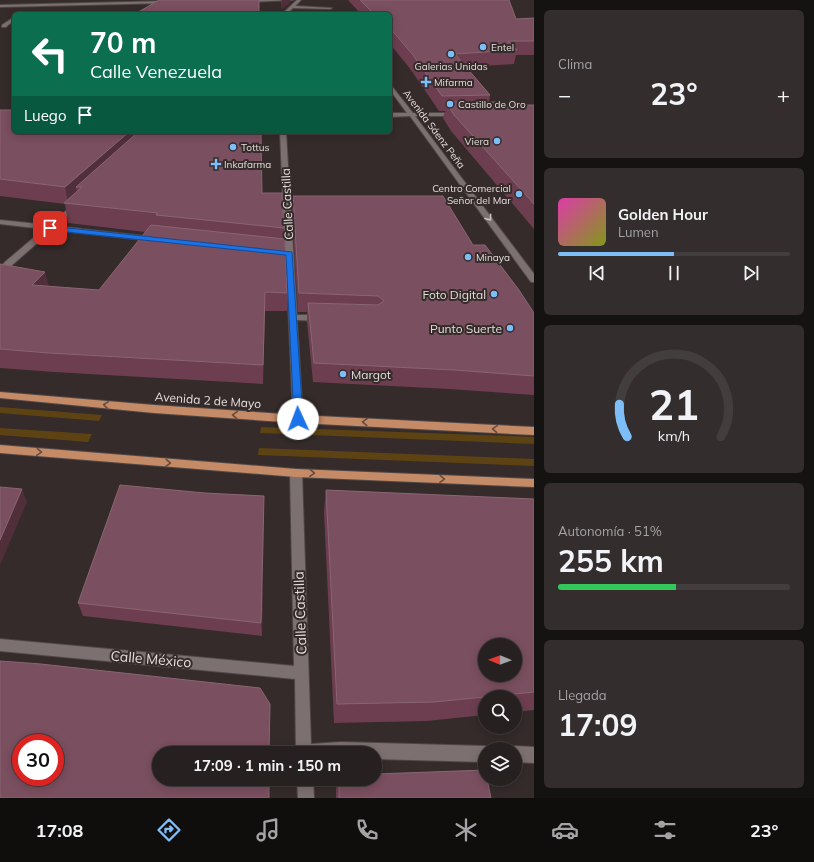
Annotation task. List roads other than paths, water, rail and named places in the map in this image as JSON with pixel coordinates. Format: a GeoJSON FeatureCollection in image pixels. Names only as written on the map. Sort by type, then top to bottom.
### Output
{"type":"FeatureCollection","features":[{"type":"Feature","properties":{"kind":"main road","name":"Avenida 2 de Mayo"},"geometry":{"type":"LineString","coordinates":[[0,395],[154,409],[298,419],[534,431]]}},
{"type":"Feature","properties":{"kind":"main road"},"geometry":{"type":"LineString","coordinates":[[0,449],[296,473],[534,483]]}},
{"type":"Feature","properties":{"kind":"street"},"geometry":{"type":"LineString","coordinates":[[63,4],[71,0]]}},
{"type":"Feature","properties":{"kind":"street"},"geometry":{"type":"LineString","coordinates":[[241,0],[291,0]]}},
{"type":"Feature","properties":{"kind":"street"},"geometry":{"type":"LineString","coordinates":[[286,12],[299,0]]}},
{"type":"Feature","properties":{"kind":"street"},"geometry":{"type":"LineString","coordinates":[[0,6],[176,2]]}},
{"type":"Feature","properties":{"kind":"street"},"geometry":{"type":"LineString","coordinates":[[326,2],[333,12]]}},
{"type":"Feature","properties":{"kind":"street"},"geometry":{"type":"LineString","coordinates":[[23,11],[30,5]]}},
{"type":"Feature","properties":{"kind":"street"},"geometry":{"type":"LineString","coordinates":[[46,9],[51,5]]}},
{"type":"Feature","properties":{"kind":"street"},"geometry":{"type":"LineString","coordinates":[[291,7],[330,8]]}},
{"type":"Feature","properties":{"kind":"street"},"geometry":{"type":"LineString","coordinates":[[4,26],[12,20]]}},
{"type":"Feature","properties":{"kind":"street","name":"Avenida Sáenz Peña"},"geometry":{"type":"LineString","coordinates":[[392,89],[534,280]]}},
{"type":"Feature","properties":{"kind":"street"},"geometry":{"type":"LineString","coordinates":[[392,115],[465,114]]}},
{"type":"Feature","properties":{"kind":"street","name":"Calle Castilla"},"geometry":{"type":"LineString","coordinates":[[284,134],[298,419]]}},
{"type":"Feature","properties":{"kind":"street"},"geometry":{"type":"LineString","coordinates":[[0,273],[8,264],[79,202]]}},
{"type":"Feature","properties":{"kind":"street"},"geometry":{"type":"LineString","coordinates":[[0,222],[158,240]]}},
{"type":"Feature","properties":{"kind":"street"},"geometry":{"type":"LineString","coordinates":[[267,251],[290,253]]}},
{"type":"Feature","properties":{"kind":"street"},"geometry":{"type":"LineString","coordinates":[[293,317],[331,318]]}},
{"type":"Feature","properties":{"kind":"street","name":"Calle Castilla"},"geometry":{"type":"LineString","coordinates":[[296,473],[304,746]]}},
{"type":"Feature","properties":{"kind":"street","name":"Calle México"},"geometry":{"type":"LineString","coordinates":[[0,645],[302,673]]}},
{"type":"Feature","properties":{"kind":"street"},"geometry":{"type":"LineString","coordinates":[[382,751],[478,754]]}},
{"type":"Feature","properties":{"kind":"street"},"geometry":{"type":"LineString","coordinates":[[522,754],[534,755]]}},
{"type":"Feature","properties":{"kind":"street"},"geometry":{"type":"LineString","coordinates":[[305,786],[306,798]]}},
{"type":"Feature","properties":{"kind":"place","name":"Entel"},"geometry":{"type":"Point","coordinates":[483,47]}},
{"type":"Feature","properties":{"kind":"place","name":"Galerias Unidas"},"geometry":{"type":"Point","coordinates":[451,54]}},
{"type":"Feature","properties":{"kind":"place","name":"Mifarma"},"geometry":{"type":"Point","coordinates":[426,82]}},
{"type":"Feature","properties":{"kind":"place","name":"Castillo de Oro"},"geometry":{"type":"Point","coordinates":[450,104]}},
{"type":"Feature","properties":{"kind":"place","name":"Viera"},"geometry":{"type":"Point","coordinates":[497,141]}},
{"type":"Feature","properties":{"kind":"place","name":"Tottus"},"geometry":{"type":"Point","coordinates":[233,147]}},
{"type":"Feature","properties":{"kind":"place","name":"Inkafarma"},"geometry":{"type":"Point","coordinates":[216,164]}},
{"type":"Feature","properties":{"kind":"place","name":"Centro Comercial Señor del Mar"},"geometry":{"type":"Point","coordinates":[519,194]}},
{"type":"Feature","properties":{"kind":"place","name":"Minaya"},"geometry":{"type":"Point","coordinates":[468,257]}},
{"type":"Feature","properties":{"kind":"place","name":"Foto Digital"},"geometry":{"type":"Point","coordinates":[494,294]}},
{"type":"Feature","properties":{"kind":"place","name":"Punto Suerte"},"geometry":{"type":"Point","coordinates":[510,328]}},
{"type":"Feature","properties":{"kind":"place","name":"Margot"},"geometry":{"type":"Point","coordinates":[343,374]}}]}
